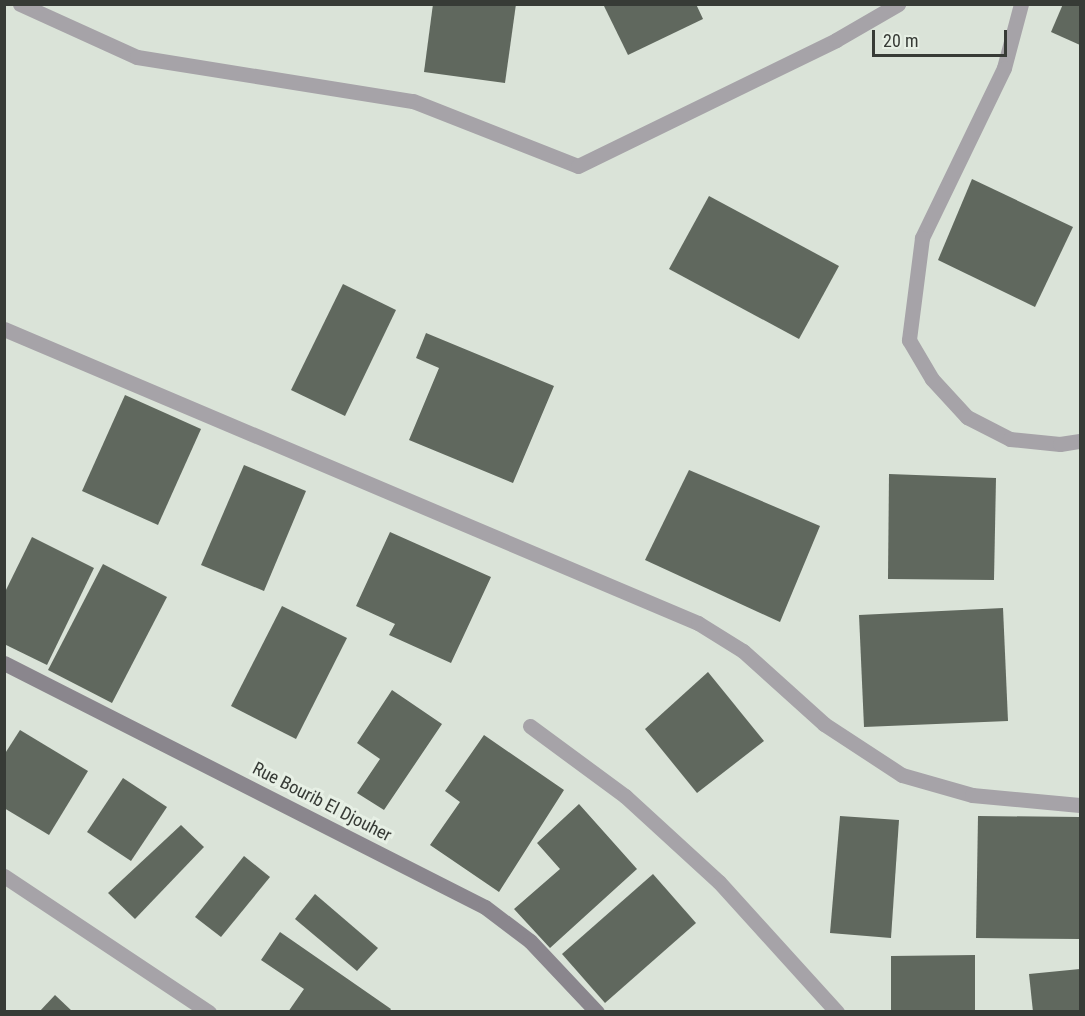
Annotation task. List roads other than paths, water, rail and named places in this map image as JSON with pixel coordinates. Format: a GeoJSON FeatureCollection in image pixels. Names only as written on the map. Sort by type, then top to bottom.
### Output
{"type":"FeatureCollection","features":[{"type":"Feature","properties":{"kind":"main road","name":"Rue Bourib El Djouher"},"geometry":{"type":"LineString","coordinates":[[4,663],[484,907],[530,941],[597,1011]]}},
{"type":"Feature","properties":{"kind":"street"},"geometry":{"type":"LineString","coordinates":[[21,4],[136,57],[413,101],[578,165],[836,40],[898,4]]}},
{"type":"Feature","properties":{"kind":"street"},"geometry":{"type":"LineString","coordinates":[[1021,4],[1004,68],[922,238],[909,340],[932,379],[967,417],[1010,440],[1060,444],[1080,441]]}},
{"type":"Feature","properties":{"kind":"street"},"geometry":{"type":"LineString","coordinates":[[4,329],[698,623],[743,651],[824,724],[902,775],[972,795],[1080,805]]}},
{"type":"Feature","properties":{"kind":"street"},"geometry":{"type":"LineString","coordinates":[[530,726],[625,796],[719,882],[837,1011]]}},
{"type":"Feature","properties":{"kind":"street"},"geometry":{"type":"LineString","coordinates":[[4,876],[209,1011]]}}]}
